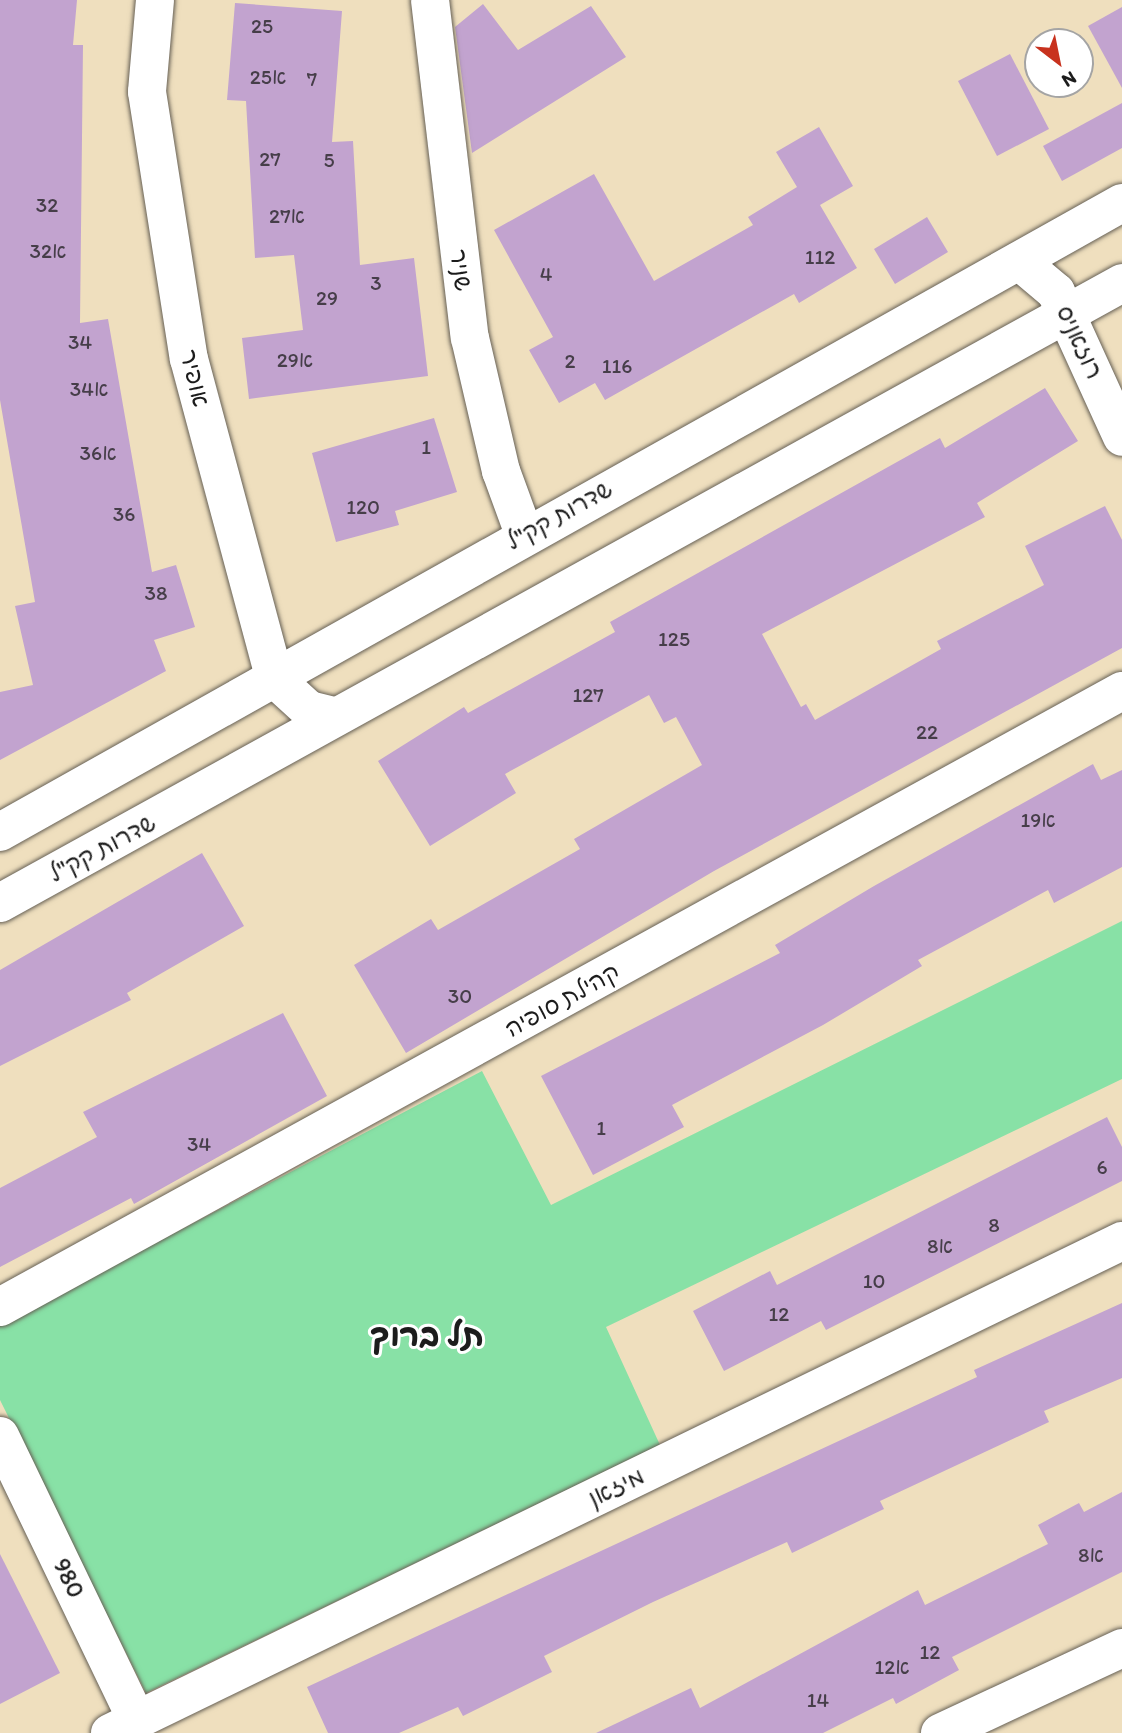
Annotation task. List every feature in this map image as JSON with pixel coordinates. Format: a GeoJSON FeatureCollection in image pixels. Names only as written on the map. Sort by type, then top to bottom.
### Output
{"type":"FeatureCollection","features":[{"type":"Feature","properties":{"kind":"street","name":"אופיר"},"geometry":{"type":"LineString","coordinates":[[155,0],[147,92],[189,359],[275,679]]}},
{"type":"Feature","properties":{"kind":"street","name":"שניר"},"geometry":{"type":"LineString","coordinates":[[430,0],[470,338],[501,471],[524,534]]}},
{"type":"Feature","properties":{"kind":"street","name":"שדרות קק\"ל"},"geometry":{"type":"LineString","coordinates":[[0,832],[275,679],[524,534],[1122,203]]}},
{"type":"Feature","properties":{"kind":"street","name":"רוזאניס"},"geometry":{"type":"LineString","coordinates":[[1019,261],[1056,292],[1068,313],[1122,437]]}},
{"type":"Feature","properties":{"kind":"street","name":"שדרות קק\"ל"},"geometry":{"type":"LineString","coordinates":[[0,903],[333,716],[1122,283]]}},
{"type":"Feature","properties":{"kind":"street"},"geometry":{"type":"LineString","coordinates":[[275,679],[309,710],[333,716]]}},
{"type":"Feature","properties":{"kind":"street","name":"קהילת סופיה"},"geometry":{"type":"LineString","coordinates":[[0,1307],[1122,691]]}},
{"type":"Feature","properties":{"kind":"street","name":"מיזאן"},"geometry":{"type":"LineString","coordinates":[[124,1727],[1122,1241]]}},
{"type":"Feature","properties":{"kind":"street","name":"980"},"geometry":{"type":"LineString","coordinates":[[0,1436],[124,1727]]}},
{"type":"Feature","properties":{"kind":"street"},"geometry":{"type":"LineString","coordinates":[[942,1733],[1122,1648]]}},
{"type":"Feature","properties":{"kind":"green space"},"geometry":{"type":"Polygon","coordinates":[[[1122,921],[1122,1079],[606,1327],[660,1445],[146,1693],[0,1400],[0,1325],[482,1071],[551,1205],[1122,921]]]}},
{"type":"Feature","properties":{"kind":"building"},"geometry":{"type":"Polygon","coordinates":[[[0,0],[77,0],[73,45],[83,45],[80,323],[108,319],[152,572],[176,565],[195,627],[154,640],[166,671],[0,760],[0,692],[33,685],[15,606],[35,602],[0,400],[0,0]]]}},
{"type":"Feature","properties":{"kind":"building"},"geometry":{"type":"Polygon","coordinates":[[[235,3],[342,11],[332,142],[353,141],[360,265],[414,258],[428,376],[249,399],[242,338],[303,330],[294,255],[255,258],[246,101],[227,100],[235,3]]]}},
{"type":"Feature","properties":{"kind":"building"},"geometry":{"type":"Polygon","coordinates":[[[483,4],[518,50],[591,6],[626,57],[472,153],[455,27],[483,4]]]}},
{"type":"Feature","properties":{"kind":"building"},"geometry":{"type":"Polygon","coordinates":[[[1122,7],[1122,88],[1094,37],[1094,28],[1088,26],[1122,7]]]}},
{"type":"Feature","properties":{"kind":"building"},"geometry":{"type":"Polygon","coordinates":[[[1010,54],[1024,81],[1024,98],[1033,98],[1049,129],[997,156],[958,81],[1010,54]]]}},
{"type":"Feature","properties":{"kind":"building"},"geometry":{"type":"Polygon","coordinates":[[[1122,103],[1122,148],[1062,181],[1043,146],[1122,103]]]}},
{"type":"Feature","properties":{"kind":"building"},"geometry":{"type":"Polygon","coordinates":[[[819,127],[853,186],[820,205],[857,268],[799,303],[794,294],[605,400],[595,383],[559,403],[529,350],[553,337],[494,230],[594,174],[654,281],[753,225],[748,217],[797,187],[776,152],[819,127]]]}},
{"type":"Feature","properties":{"kind":"building"},"geometry":{"type":"Polygon","coordinates":[[[927,217],[948,252],[895,284],[874,249],[927,217]]]}},
{"type":"Feature","properties":{"kind":"building"},"geometry":{"type":"Polygon","coordinates":[[[1045,388],[1078,441],[977,503],[985,517],[762,634],[801,707],[806,704],[815,720],[941,649],[937,641],[1044,585],[1025,546],[1105,506],[1122,540],[1122,648],[714,871],[406,1053],[354,965],[431,919],[438,930],[580,849],[574,839],[702,765],[676,717],[664,723],[649,695],[505,774],[516,793],[430,846],[378,761],[464,707],[468,713],[615,632],[610,622],[940,438],[945,448],[1045,388]]]}},
{"type":"Feature","properties":{"kind":"building"},"geometry":{"type":"Polygon","coordinates":[[[434,418],[457,492],[395,511],[399,525],[336,542],[312,453],[434,418]]]}},
{"type":"Feature","properties":{"kind":"building"},"geometry":{"type":"Polygon","coordinates":[[[1093,764],[1101,780],[1122,770],[1122,867],[1054,903],[1048,890],[918,960],[922,966],[823,1025],[672,1105],[684,1127],[593,1175],[541,1076],[780,953],[775,945],[874,886],[1093,764]]]}},
{"type":"Feature","properties":{"kind":"building"},"geometry":{"type":"Polygon","coordinates":[[[202,853],[244,926],[127,993],[131,1000],[0,1066],[0,970],[202,853]]]}},
{"type":"Feature","properties":{"kind":"building"},"geometry":{"type":"Polygon","coordinates":[[[283,1013],[327,1096],[134,1204],[131,1198],[0,1267],[0,1188],[97,1137],[83,1112],[283,1013]]]}},
{"type":"Feature","properties":{"kind":"building"},"geometry":{"type":"Polygon","coordinates":[[[1107,1117],[1122,1147],[1122,1181],[826,1330],[821,1321],[724,1371],[693,1311],[770,1271],[777,1285],[1107,1117]]]}},
{"type":"Feature","properties":{"kind":"building"},"geometry":{"type":"Polygon","coordinates":[[[1122,1303],[1122,1378],[1044,1411],[1049,1422],[880,1501],[884,1509],[792,1553],[787,1542],[653,1602],[544,1656],[552,1672],[463,1716],[458,1707],[399,1733],[328,1733],[307,1687],[977,1377],[974,1370],[1122,1303]]]}},
{"type":"Feature","properties":{"kind":"building"},"geometry":{"type":"Polygon","coordinates":[[[1122,1492],[1122,1572],[952,1657],[959,1670],[896,1704],[893,1698],[823,1733],[596,1733],[691,1688],[700,1708],[918,1590],[925,1605],[1048,1544],[1038,1525],[1079,1503],[1084,1512],[1122,1492]]]}},
{"type":"Feature","properties":{"kind":"building"},"geometry":{"type":"Polygon","coordinates":[[[0,1554],[60,1673],[0,1704],[0,1554]]]}},
{"type":"Feature","properties":{"kind":"district","name":"תל ברוך"},"geometry":{"type":"Point","coordinates":[427,1335]}}]}
